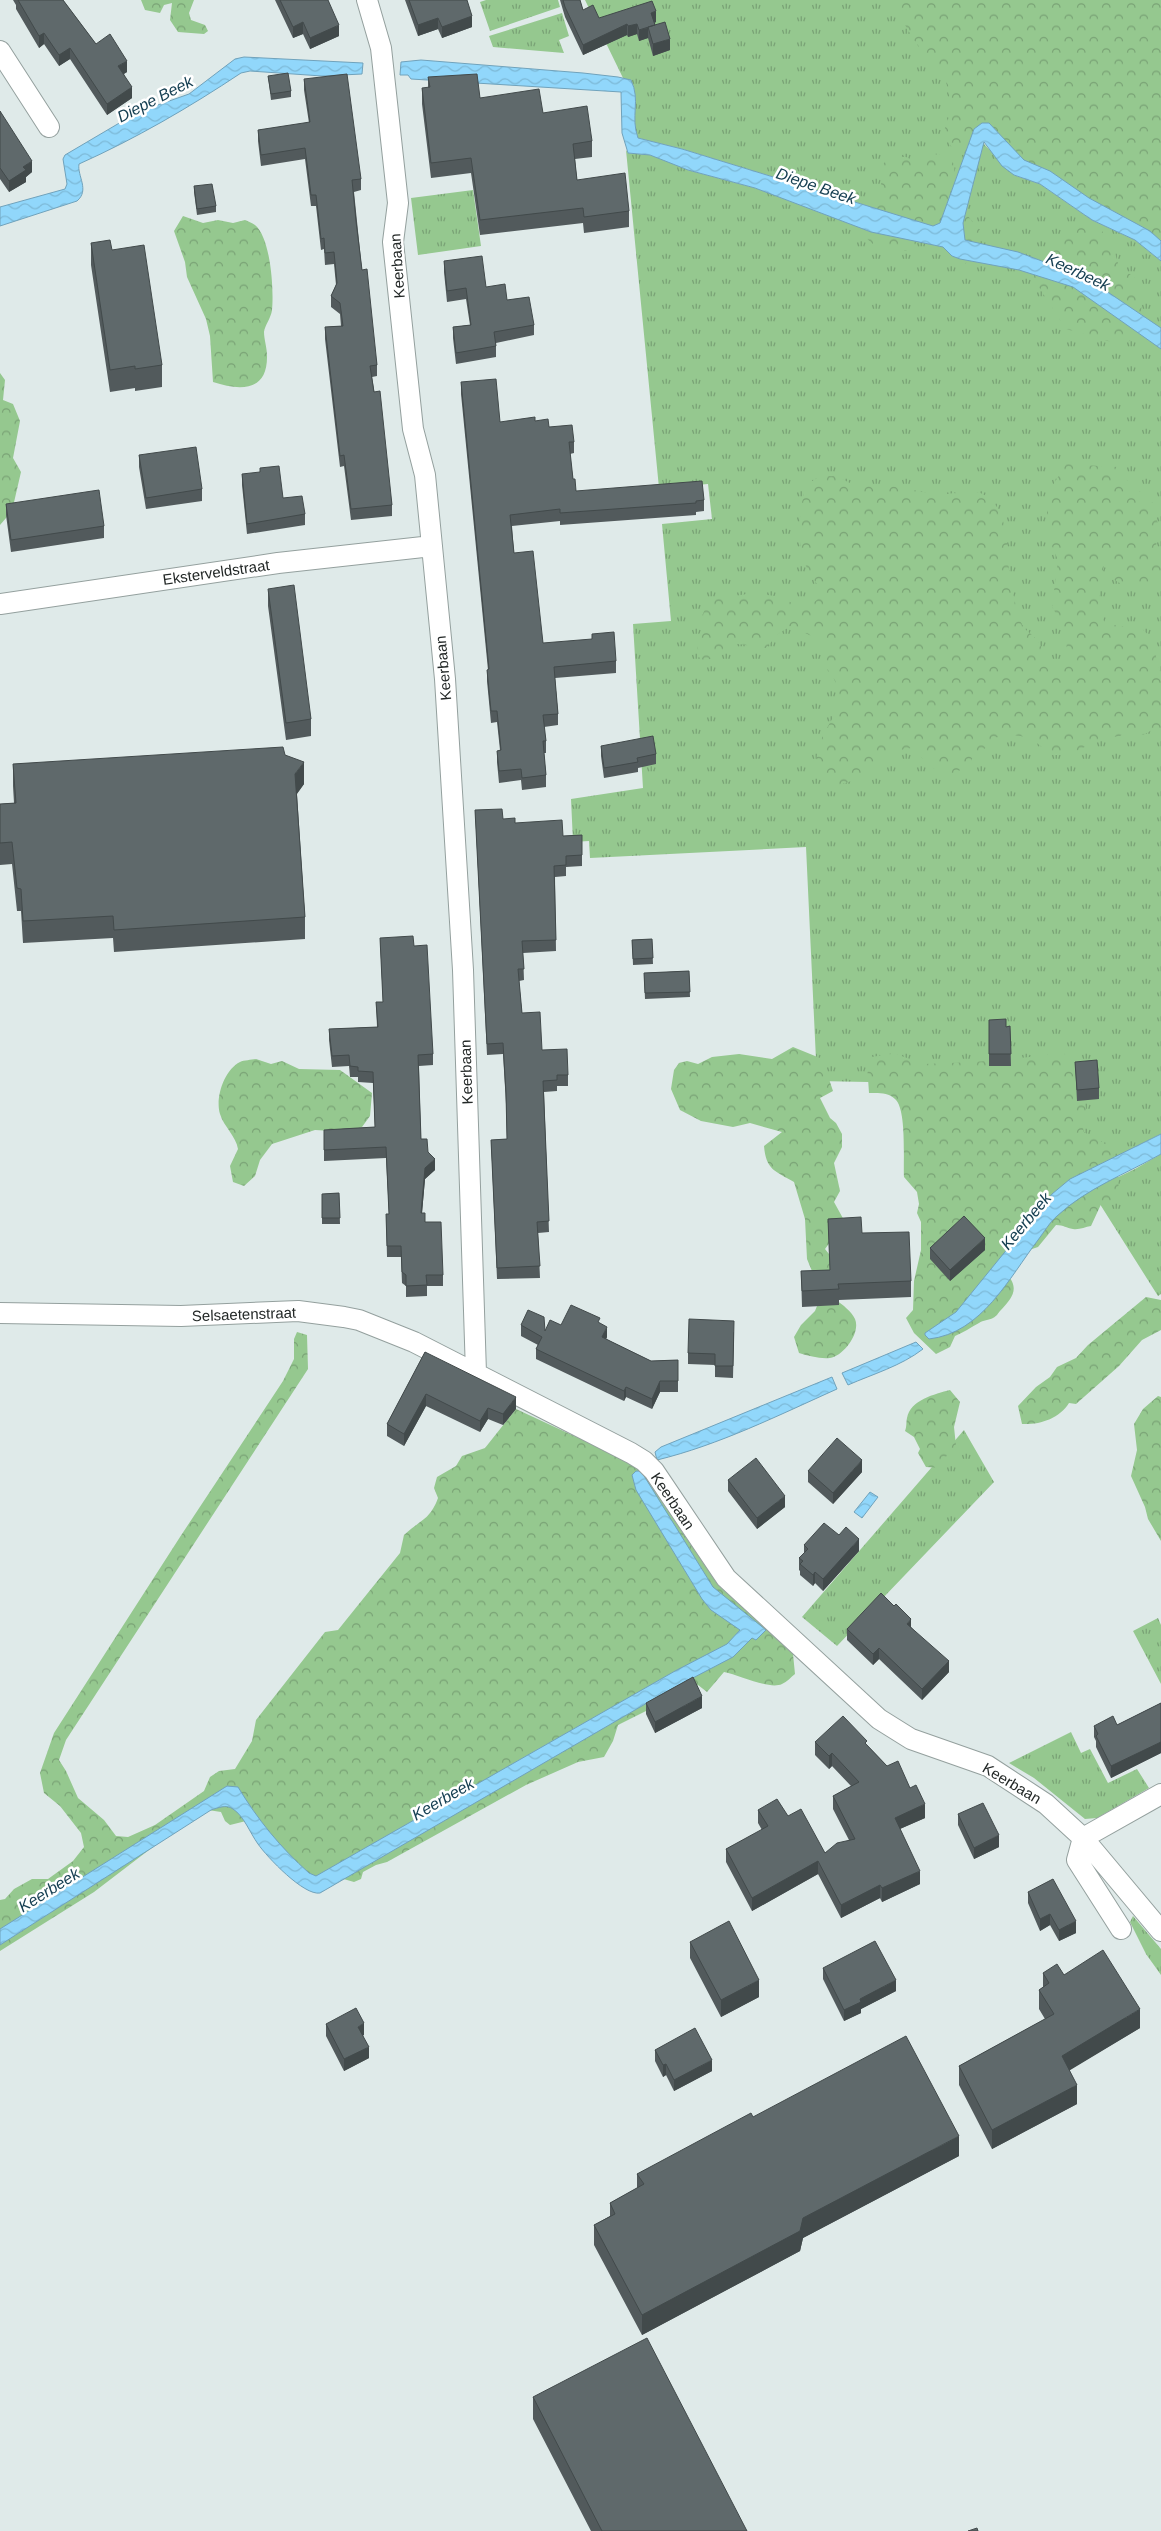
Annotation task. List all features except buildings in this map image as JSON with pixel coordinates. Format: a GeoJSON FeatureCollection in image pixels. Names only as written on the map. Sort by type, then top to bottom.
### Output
{"type":"FeatureCollection","features":[{"type":"Feature","properties":{"kind":"street","name":"Keerbaan"},"geometry":{"type":"LineString","coordinates":[[367,0],[381,48],[398,203],[393,242],[413,429],[426,475],[445,679],[463,970],[476,1373],[644,1461],[667,1488],[726,1578],[880,1719],[911,1739],[988,1766],[1046,1804],[1083,1838],[1161,1931]]}},
{"type":"Feature","properties":{"kind":"street"},"geometry":{"type":"LineString","coordinates":[[0,51],[48,126]]}},
{"type":"Feature","properties":{"kind":"street","name":"Eksterveldstraat"},"geometry":{"type":"LineString","coordinates":[[0,604],[278,563],[432,546]]}},
{"type":"Feature","properties":{"kind":"street","name":"Selsaetenstraat"},"geometry":{"type":"LineString","coordinates":[[0,1313],[173,1316],[298,1311],[332,1314],[359,1320],[414,1342],[476,1373]]}},
{"type":"Feature","properties":{"kind":"street"},"geometry":{"type":"LineString","coordinates":[[1121,1929],[1077,1860],[1083,1838],[1161,1794]]}},
{"type":"Feature","properties":{"kind":"green space"},"geometry":{"type":"Polygon","coordinates":[[[141,0],[194,0],[189,13],[191,20],[205,25],[208,31],[204,34],[178,32],[170,20],[172,3],[164,5],[160,13],[145,10],[141,0]]]}},
{"type":"Feature","properties":{"kind":"green space"},"geometry":{"type":"Polygon","coordinates":[[[486,0],[558,0],[560,7],[490,31],[480,2],[486,0]]]}},
{"type":"Feature","properties":{"kind":"green space"},"geometry":{"type":"Polygon","coordinates":[[[585,0],[905,0],[977,125],[940,223],[933,226],[682,149],[638,138],[635,123],[636,102],[634,88],[631,81],[623,78],[585,0]]]}},
{"type":"Feature","properties":{"kind":"green space"},"geometry":{"type":"Polygon","coordinates":[[[890,0],[1161,0],[1161,258],[1141,240],[986,141],[980,141],[967,153],[957,155],[943,134],[952,108],[946,82],[914,40],[890,0]]]}},
{"type":"Feature","properties":{"kind":"green space"},"geometry":{"type":"Polygon","coordinates":[[[562,13],[569,36],[559,40],[564,53],[493,47],[489,36],[562,13]]]}},
{"type":"Feature","properties":{"kind":"green space"},"geometry":{"type":"Polygon","coordinates":[[[982,142],[1014,175],[1040,184],[1092,220],[1135,240],[1161,261],[1161,1134],[1077,1176],[919,1083],[817,1081],[806,847],[590,858],[589,841],[573,842],[571,799],[643,788],[633,624],[671,621],[662,524],[712,519],[708,484],[659,488],[626,150],[628,153],[650,155],[688,170],[755,188],[916,241],[943,247],[963,223],[982,142]]]}},
{"type":"Feature","properties":{"kind":"green space"},"geometry":{"type":"Polygon","coordinates":[[[932,154],[947,157],[954,164],[953,175],[947,189],[952,198],[981,231],[978,247],[965,264],[955,263],[945,249],[931,241],[920,241],[911,249],[904,251],[877,248],[863,235],[863,209],[874,200],[883,198],[879,168],[890,157],[906,157],[920,164],[932,154]]]}},
{"type":"Feature","properties":{"kind":"green space"},"geometry":{"type":"Polygon","coordinates":[[[473,190],[481,246],[418,255],[411,198],[473,190]]]}},
{"type":"Feature","properties":{"kind":"green space"},"geometry":{"type":"Polygon","coordinates":[[[183,216],[203,223],[218,220],[233,223],[245,220],[255,225],[265,241],[272,278],[272,310],[264,332],[267,352],[266,367],[263,376],[251,386],[233,387],[213,382],[210,336],[206,319],[187,277],[185,262],[174,231],[183,216]]]}},
{"type":"Feature","properties":{"kind":"green space"},"geometry":{"type":"Polygon","coordinates":[[[1082,222],[1102,231],[1115,253],[1119,267],[1134,277],[1142,302],[1140,320],[1130,341],[1115,343],[1066,329],[1033,278],[1040,259],[1050,243],[1063,231],[1082,222]]]}},
{"type":"Feature","properties":{"kind":"green space"},"geometry":{"type":"Polygon","coordinates":[[[0,373],[5,380],[3,400],[13,404],[20,421],[13,458],[21,472],[12,511],[0,525],[0,373]]]}},
{"type":"Feature","properties":{"kind":"green space"},"geometry":{"type":"Polygon","coordinates":[[[1066,464],[1118,467],[1132,487],[1151,498],[1158,524],[1156,548],[1161,562],[1161,576],[1148,586],[1123,585],[1113,579],[1114,560],[1105,561],[1099,602],[1102,617],[1106,624],[1142,629],[1157,643],[1156,657],[1161,676],[1161,731],[1154,729],[1143,735],[1132,728],[1120,736],[1099,739],[1066,755],[1051,755],[1037,743],[1025,737],[1002,736],[993,738],[988,747],[975,753],[969,765],[948,777],[933,768],[911,748],[885,753],[872,769],[861,778],[839,785],[819,774],[817,761],[818,749],[837,709],[839,700],[836,682],[822,663],[826,649],[818,639],[790,626],[778,634],[766,648],[731,643],[717,656],[705,661],[697,656],[699,634],[705,629],[702,616],[709,600],[753,593],[782,597],[798,607],[812,604],[820,597],[817,584],[806,566],[800,545],[802,506],[805,485],[821,476],[836,476],[850,483],[886,485],[940,495],[954,493],[968,496],[978,492],[990,499],[998,508],[1003,520],[1010,577],[1020,621],[1040,644],[1050,665],[1057,672],[1064,666],[1067,642],[1062,623],[1052,607],[1058,560],[1049,539],[1047,512],[1053,485],[1066,464]]]}},
{"type":"Feature","properties":{"kind":"green space"},"geometry":{"type":"Polygon","coordinates":[[[793,1047],[820,1058],[824,1065],[823,1074],[828,1076],[833,1091],[820,1098],[830,1118],[836,1123],[842,1134],[842,1147],[834,1163],[840,1191],[834,1202],[845,1222],[825,1249],[833,1259],[836,1300],[851,1313],[856,1325],[850,1343],[840,1353],[830,1358],[818,1358],[799,1353],[794,1337],[801,1325],[815,1311],[819,1301],[819,1288],[807,1259],[805,1219],[794,1182],[773,1169],[769,1165],[765,1154],[764,1146],[782,1132],[750,1123],[733,1127],[701,1121],[680,1110],[671,1089],[674,1070],[679,1063],[687,1061],[698,1064],[712,1057],[739,1054],[772,1059],[793,1047]]]}},
{"type":"Feature","properties":{"kind":"green space"},"geometry":{"type":"Polygon","coordinates":[[[1061,1051],[1074,1062],[1083,1093],[1086,1109],[1083,1131],[1106,1145],[1114,1155],[1117,1168],[1117,1201],[1103,1200],[1091,1226],[1071,1229],[1056,1225],[1038,1247],[1026,1251],[1007,1274],[1013,1284],[1013,1293],[996,1315],[955,1336],[950,1347],[936,1354],[914,1333],[906,1318],[913,1310],[914,1281],[921,1250],[921,1222],[917,1213],[919,1204],[917,1192],[904,1177],[904,1136],[901,1113],[895,1099],[889,1095],[869,1093],[867,1064],[872,1057],[893,1053],[924,1064],[1041,1056],[1061,1051]]]}},
{"type":"Feature","properties":{"kind":"green space"},"geometry":{"type":"Polygon","coordinates":[[[256,1059],[271,1064],[282,1061],[299,1069],[340,1070],[372,1093],[370,1116],[362,1127],[350,1132],[315,1130],[272,1144],[260,1160],[255,1176],[244,1186],[233,1182],[230,1166],[238,1149],[220,1114],[219,1100],[222,1085],[229,1071],[240,1062],[256,1059]]]}},
{"type":"Feature","properties":{"kind":"green space"},"geometry":{"type":"Polygon","coordinates":[[[1161,1154],[1161,1294],[1158,1296],[1091,1190],[1161,1154]]]}},
{"type":"Feature","properties":{"kind":"green space"},"geometry":{"type":"Polygon","coordinates":[[[1146,1297],[1161,1300],[1161,1330],[1142,1340],[1119,1366],[1076,1404],[1069,1403],[1065,1409],[1048,1420],[1022,1424],[1018,1406],[1036,1387],[1050,1377],[1057,1367],[1076,1358],[1088,1345],[1146,1297]]]}},
{"type":"Feature","properties":{"kind":"green space"},"geometry":{"type":"Polygon","coordinates":[[[297,1332],[307,1335],[308,1369],[66,1740],[59,1760],[78,1798],[104,1820],[116,1836],[128,1837],[155,1825],[204,1791],[210,1777],[219,1771],[235,1769],[252,1741],[256,1720],[325,1632],[338,1630],[400,1553],[404,1535],[432,1511],[438,1498],[434,1488],[437,1477],[456,1466],[462,1456],[485,1448],[516,1409],[628,1461],[641,1471],[718,1585],[793,1654],[795,1674],[784,1683],[770,1685],[724,1672],[707,1692],[698,1685],[618,1725],[613,1741],[604,1757],[578,1762],[526,1785],[387,1862],[363,1872],[361,1879],[354,1882],[340,1878],[311,1878],[246,1821],[230,1825],[225,1821],[221,1812],[208,1810],[179,1827],[94,1892],[0,1951],[0,1900],[5,1899],[14,1889],[32,1879],[48,1879],[73,1861],[84,1847],[81,1833],[60,1806],[44,1793],[40,1773],[54,1733],[283,1381],[294,1359],[294,1339],[297,1332]]]}},
{"type":"Feature","properties":{"kind":"green space"},"geometry":{"type":"Polygon","coordinates":[[[950,1390],[960,1402],[954,1427],[956,1446],[941,1462],[941,1468],[926,1467],[918,1453],[920,1449],[914,1437],[905,1431],[907,1418],[909,1412],[918,1402],[950,1390]]]}},
{"type":"Feature","properties":{"kind":"green space"},"geometry":{"type":"Polygon","coordinates":[[[1158,1396],[1161,1397],[1161,1541],[1148,1519],[1145,1507],[1131,1476],[1137,1450],[1134,1424],[1143,1409],[1158,1396]]]}},
{"type":"Feature","properties":{"kind":"green space"},"geometry":{"type":"Polygon","coordinates":[[[964,1430],[994,1482],[837,1646],[802,1617],[964,1430]]]}},
{"type":"Feature","properties":{"kind":"green space"},"geometry":{"type":"Polygon","coordinates":[[[1158,1618],[1161,1625],[1161,1684],[1133,1631],[1158,1618]]]}},
{"type":"Feature","properties":{"kind":"green space"},"geometry":{"type":"Polygon","coordinates":[[[1071,1732],[1081,1753],[1090,1749],[1108,1783],[1137,1769],[1149,1788],[1097,1818],[1085,1819],[1034,1778],[1009,1763],[1071,1732]]]}},
{"type":"Feature","properties":{"kind":"green space"},"geometry":{"type":"Polygon","coordinates":[[[1133,1916],[1161,1949],[1161,1975],[1146,1954],[1130,1922],[1133,1916]]]}},
{"type":"Feature","properties":{"kind":"water"},"geometry":{"type":"Polygon","coordinates":[[[244,57],[363,63],[362,74],[322,76],[250,71],[241,73],[162,122],[79,164],[83,192],[77,201],[0,226],[0,207],[65,189],[67,184],[63,159],[65,155],[138,112],[189,94],[235,59],[244,57]]]}},
{"type":"Feature","properties":{"kind":"water"},"geometry":{"type":"Polygon","coordinates":[[[421,60],[583,73],[631,80],[636,102],[635,123],[638,138],[682,149],[933,226],[940,223],[974,129],[982,123],[989,123],[1024,160],[1050,171],[1089,198],[1150,231],[1161,241],[1161,261],[1135,240],[1092,220],[1040,184],[1014,175],[1002,166],[984,142],[963,223],[965,240],[1018,252],[1087,278],[1161,328],[1161,349],[1073,287],[1019,270],[960,259],[952,256],[943,247],[871,232],[755,188],[688,170],[650,155],[628,153],[622,133],[621,92],[411,79],[408,75],[400,75],[401,62],[421,60]]]}},
{"type":"Feature","properties":{"kind":"water"},"geometry":{"type":"Polygon","coordinates":[[[1161,1134],[1161,1154],[1094,1189],[1054,1218],[993,1302],[979,1315],[948,1335],[929,1339],[925,1335],[925,1333],[956,1312],[1052,1194],[1070,1179],[1161,1134]]]}},
{"type":"Feature","properties":{"kind":"water"},"geometry":{"type":"Polygon","coordinates":[[[916,1342],[923,1349],[914,1355],[896,1365],[848,1385],[842,1373],[916,1342]]]}},
{"type":"Feature","properties":{"kind":"water"},"geometry":{"type":"Polygon","coordinates":[[[832,1377],[837,1389],[726,1438],[657,1460],[655,1452],[661,1447],[832,1377]]]}},
{"type":"Feature","properties":{"kind":"water"},"geometry":{"type":"Polygon","coordinates":[[[636,1471],[641,1471],[713,1587],[766,1630],[756,1640],[752,1638],[733,1657],[666,1692],[320,1893],[305,1888],[286,1874],[255,1840],[244,1820],[237,1812],[228,1807],[222,1807],[211,1810],[0,1945],[0,1929],[227,1786],[238,1787],[253,1811],[279,1843],[309,1873],[316,1876],[675,1671],[727,1644],[740,1630],[711,1610],[702,1599],[636,1490],[632,1475],[636,1471]]]}},
{"type":"Feature","properties":{"kind":"water"},"geometry":{"type":"Polygon","coordinates":[[[870,1492],[878,1497],[862,1518],[854,1512],[870,1492]]]}},
{"type":"Feature","properties":{"kind":"water label","name":"Diepe Beek"},"geometry":{"type":"Point","coordinates":[155,99]}},
{"type":"Feature","properties":{"kind":"water label","name":"Diepe Beek"},"geometry":{"type":"Point","coordinates":[816,186]}},
{"type":"Feature","properties":{"kind":"water label","name":"Keerbeek"},"geometry":{"type":"Point","coordinates":[1078,272]}},
{"type":"Feature","properties":{"kind":"water label","name":"Keerbeek"},"geometry":{"type":"Point","coordinates":[1026,1221]}},
{"type":"Feature","properties":{"kind":"water label","name":"Keerbeek"},"geometry":{"type":"Point","coordinates":[443,1799]}},
{"type":"Feature","properties":{"kind":"water label","name":"Keerbeek"},"geometry":{"type":"Point","coordinates":[49,1890]}}]}
